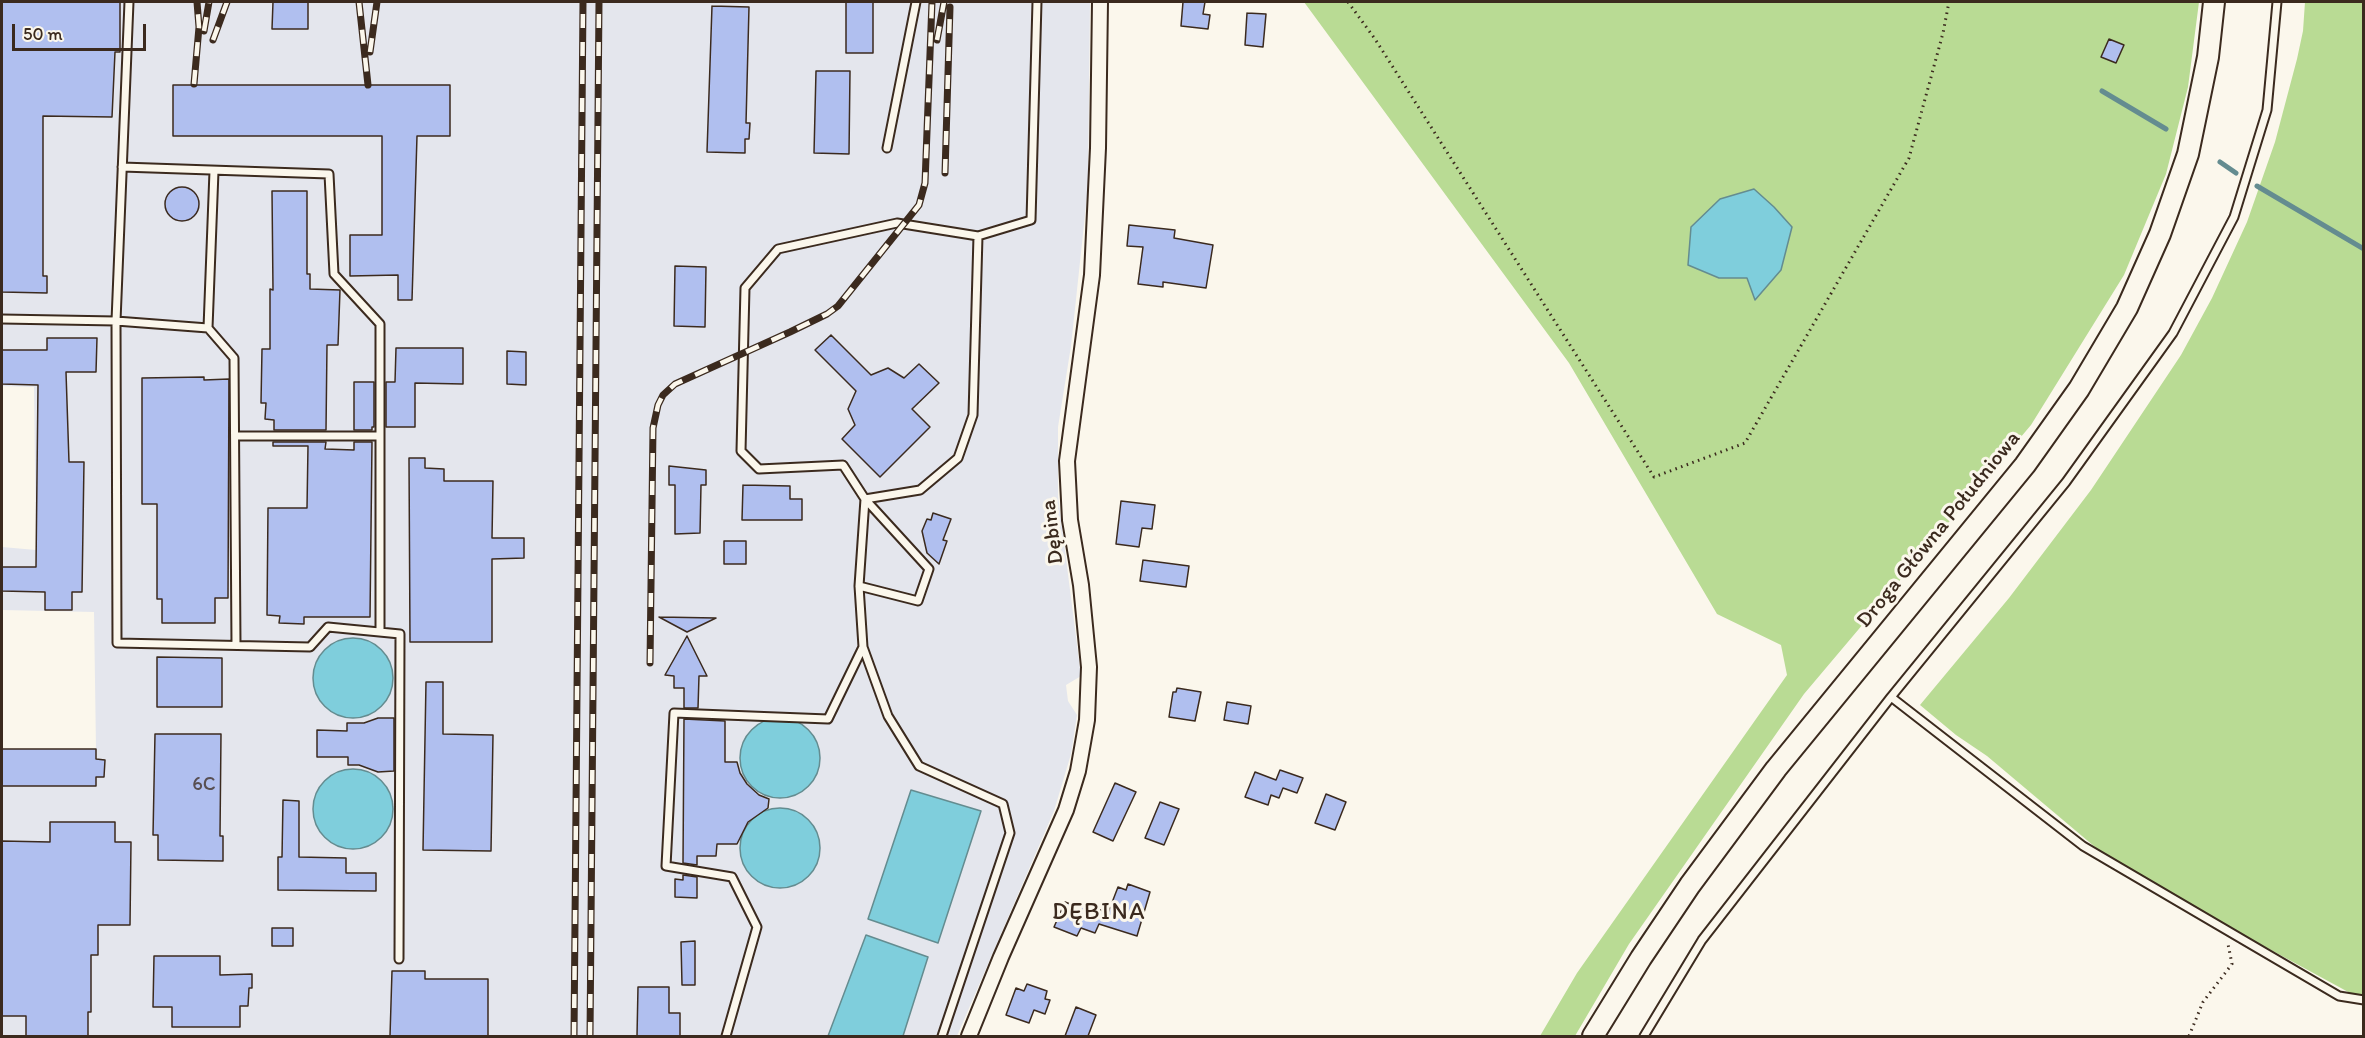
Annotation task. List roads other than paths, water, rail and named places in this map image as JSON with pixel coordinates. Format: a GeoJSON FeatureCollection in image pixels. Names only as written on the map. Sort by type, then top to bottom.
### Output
{"type":"FeatureCollection","features":[{"type":"Feature","properties":{"kind":"main road","name":"Droga Główna Południowa"},"geometry":{"type":"LineString","coordinates":[[1593,1036],[1690,885],[1768,779],[2025,465],[2091,368],[2137,287],[2160,234],[2188,154],[2208,57],[2214,2]]}},
{"type":"Feature","properties":{"kind":"street","name":"Dębina"},"geometry":{"type":"LineString","coordinates":[[969,1036],[1066,810],[1078,771],[1087,720],[1089,667],[1081,585],[1070,520],[1067,461],[1092,275],[1098,148],[1100,2]]}},
{"type":"Feature","properties":{"kind":"lane"},"geometry":{"type":"LineString","coordinates":[[129,2],[116,321],[117,643],[310,647],[328,627],[400,634],[399,959]]}},
{"type":"Feature","properties":{"kind":"lane"},"geometry":{"type":"LineString","coordinates":[[887,148],[916,2]]}},
{"type":"Feature","properties":{"kind":"lane"},"geometry":{"type":"LineString","coordinates":[[860,586],[918,601],[929,568],[865,499],[843,465],[759,469],[741,451],[745,288],[778,249],[897,223],[978,236],[1031,220],[1037,2]]}},
{"type":"Feature","properties":{"kind":"lane"},"geometry":{"type":"LineString","coordinates":[[1644,1036],[1702,940],[1891,697],[2066,482],[2174,333],[2234,218],[2267,110],[2277,2]]}},
{"type":"Feature","properties":{"kind":"lane"},"geometry":{"type":"LineString","coordinates":[[122,167],[329,174],[334,274],[380,324],[380,632]]}},
{"type":"Feature","properties":{"kind":"lane"},"geometry":{"type":"LineString","coordinates":[[214,171],[208,328],[234,358],[236,645]]}},
{"type":"Feature","properties":{"kind":"lane"},"geometry":{"type":"LineString","coordinates":[[865,499],[920,490],[958,458],[973,415],[978,236]]}},
{"type":"Feature","properties":{"kind":"lane"},"geometry":{"type":"LineString","coordinates":[[2,319],[116,321],[208,328]]}},
{"type":"Feature","properties":{"kind":"lane"},"geometry":{"type":"LineString","coordinates":[[235,436],[380,436]]}},
{"type":"Feature","properties":{"kind":"lane"},"geometry":{"type":"LineString","coordinates":[[865,499],[860,586],[863,647],[888,716],[919,766],[1003,804],[1010,833],[942,1036]]}},
{"type":"Feature","properties":{"kind":"lane"},"geometry":{"type":"LineString","coordinates":[[726,1036],[757,927],[732,877],[666,866],[674,713],[828,719],[863,647]]}},
{"type":"Feature","properties":{"kind":"lane"},"geometry":{"type":"LineString","coordinates":[[1891,697],[2083,846],[2339,996],[2364,1000]]}},
{"type":"Feature","properties":{"kind":"water"},"geometry":{"type":"Polygon","coordinates":[[[1754,189],[1792,227],[1781,270],[1755,300],[1747,278],[1719,278],[1688,265],[1691,227],[1720,199],[1754,189]]]}},
{"type":"Feature","properties":{"kind":"water"},"geometry":{"type":"Polygon","coordinates":[[[353,638],[368,641],[381,650],[390,663],[393,678],[390,693],[381,706],[368,715],[353,718],[338,715],[325,706],[316,693],[313,678],[316,663],[325,650],[338,641],[353,638]]]}},
{"type":"Feature","properties":{"kind":"water"},"geometry":{"type":"Polygon","coordinates":[[[780,718],[795,721],[808,730],[817,743],[820,758],[817,773],[808,786],[795,795],[780,798],[765,795],[752,786],[743,773],[740,758],[743,743],[752,730],[765,721],[780,718]]]}},
{"type":"Feature","properties":{"kind":"water"},"geometry":{"type":"Polygon","coordinates":[[[353,769],[368,772],[381,781],[390,794],[393,809],[390,824],[381,837],[368,846],[353,849],[338,846],[325,837],[316,824],[313,809],[316,794],[325,781],[338,772],[353,769]]]}},
{"type":"Feature","properties":{"kind":"water"},"geometry":{"type":"Polygon","coordinates":[[[911,790],[981,811],[938,943],[868,919],[911,790]]]}},
{"type":"Feature","properties":{"kind":"water"},"geometry":{"type":"Polygon","coordinates":[[[780,808],[795,811],[808,820],[817,833],[820,848],[817,863],[808,876],[795,885],[780,888],[765,885],[752,876],[743,863],[740,848],[743,833],[752,820],[765,811],[780,808]]]}},
{"type":"Feature","properties":{"kind":"water"},"geometry":{"type":"Polygon","coordinates":[[[866,935],[928,957],[903,1036],[828,1036],[866,935]]]}},
{"type":"Feature","properties":{"kind":"waterway"},"geometry":{"type":"LineString","coordinates":[[2102,91],[2166,129]]}},
{"type":"Feature","properties":{"kind":"waterway"},"geometry":{"type":"LineString","coordinates":[[2220,162],[2236,173]]}},
{"type":"Feature","properties":{"kind":"waterway"},"geometry":{"type":"LineString","coordinates":[[2257,186],[2364,249]]}},
{"type":"Feature","properties":{"kind":"railway"},"geometry":{"type":"LineString","coordinates":[[194,84],[199,27],[197,2]]}},
{"type":"Feature","properties":{"kind":"railway"},"geometry":{"type":"LineString","coordinates":[[204,31],[209,2]]}},
{"type":"Feature","properties":{"kind":"railway"},"geometry":{"type":"LineString","coordinates":[[213,40],[227,2]]}},
{"type":"Feature","properties":{"kind":"railway"},"geometry":{"type":"LineString","coordinates":[[359,2],[368,85]]}},
{"type":"Feature","properties":{"kind":"railway"},"geometry":{"type":"LineString","coordinates":[[370,52],[377,2]]}},
{"type":"Feature","properties":{"kind":"railway"},"geometry":{"type":"LineString","coordinates":[[574,1036],[583,2]]}},
{"type":"Feature","properties":{"kind":"railway"},"geometry":{"type":"LineString","coordinates":[[590,1036],[599,2]]}},
{"type":"Feature","properties":{"kind":"railway"},"geometry":{"type":"LineString","coordinates":[[650,663],[653,428],[658,405],[663,395],[675,384],[790,332],[838,306],[919,205],[925,183],[932,2]]}},
{"type":"Feature","properties":{"kind":"railway"},"geometry":{"type":"LineString","coordinates":[[937,40],[944,2]]}},
{"type":"Feature","properties":{"kind":"railway"},"geometry":{"type":"LineString","coordinates":[[945,173],[950,7]]}},
{"type":"Feature","properties":{"kind":"district","name":"DĘBINA"},"geometry":{"type":"Point","coordinates":[1099,913]}}]}
